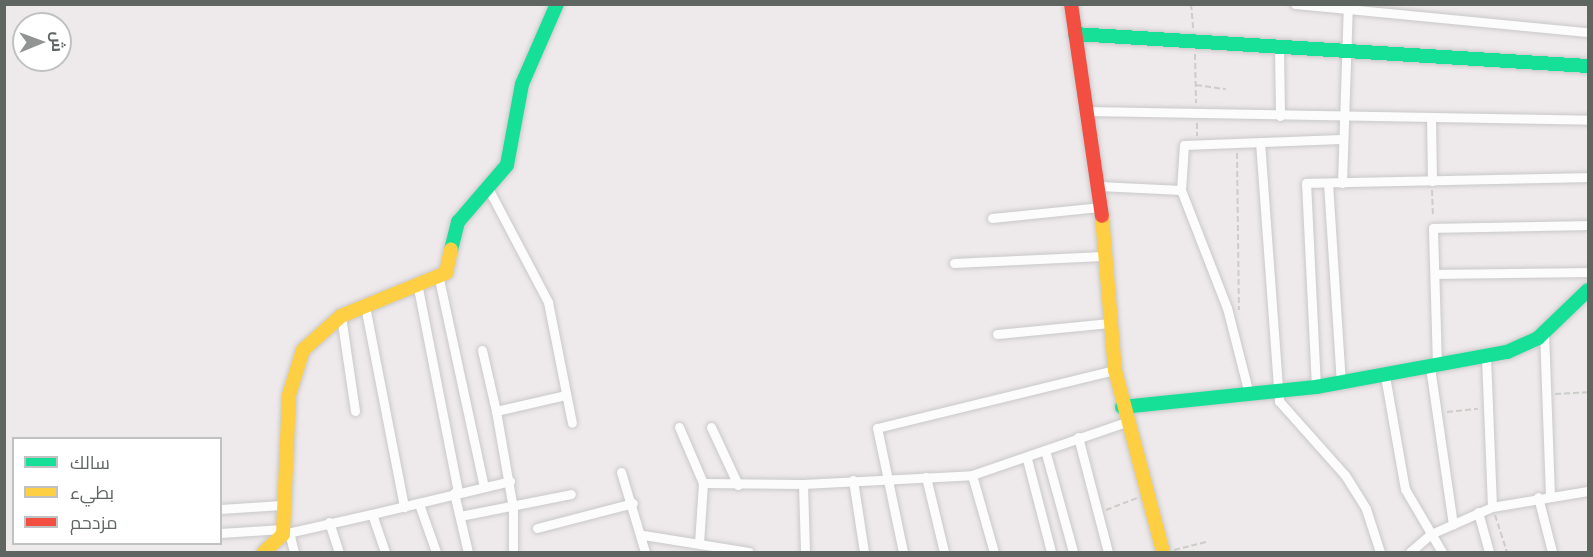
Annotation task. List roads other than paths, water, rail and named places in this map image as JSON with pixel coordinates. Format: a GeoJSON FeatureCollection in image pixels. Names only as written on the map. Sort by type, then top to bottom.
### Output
{"type":"FeatureCollection","features":[{"type":"Feature","properties":{"kind":"street"},"geometry":{"type":"LineString","coordinates":[[294,552],[285,532],[282,505],[296,364],[314,335],[341,316],[439,279],[450,261],[458,222],[489,190],[507,165],[522,84],[557,4]]}},
{"type":"Feature","properties":{"kind":"street"},"geometry":{"type":"LineString","coordinates":[[1071,4],[1091,111],[1115,370],[1126,422],[1164,552]]}},
{"type":"Feature","properties":{"kind":"street"},"geometry":{"type":"LineString","coordinates":[[1295,4],[1588,32]]}},
{"type":"Feature","properties":{"kind":"street"},"geometry":{"type":"LineString","coordinates":[[1341,183],[1344,54],[1348,8]]}},
{"type":"Feature","properties":{"kind":"street"},"geometry":{"type":"LineString","coordinates":[[1075,34],[1344,54],[1588,66]]}},
{"type":"Feature","properties":{"kind":"street"},"geometry":{"type":"LineString","coordinates":[[1279,49],[1280,116]]}},
{"type":"Feature","properties":{"kind":"street"},"geometry":{"type":"LineString","coordinates":[[1091,111],[1588,120]]}},
{"type":"Feature","properties":{"kind":"street"},"geometry":{"type":"LineString","coordinates":[[1431,117],[1432,181]]}},
{"type":"Feature","properties":{"kind":"street"},"geometry":{"type":"LineString","coordinates":[[1249,394],[1233,328],[1181,190],[1185,143],[1341,140]]}},
{"type":"Feature","properties":{"kind":"street"},"geometry":{"type":"LineString","coordinates":[[1260,142],[1278,391],[1284,409],[1346,476],[1366,509],[1380,552]]}},
{"type":"Feature","properties":{"kind":"street"},"geometry":{"type":"LineString","coordinates":[[1316,387],[1304,187],[1328,183],[1588,177]]}},
{"type":"Feature","properties":{"kind":"street"},"geometry":{"type":"LineString","coordinates":[[1328,183],[1341,383]]}},
{"type":"Feature","properties":{"kind":"street"},"geometry":{"type":"LineString","coordinates":[[1099,186],[1181,190]]}},
{"type":"Feature","properties":{"kind":"street"},"geometry":{"type":"LineString","coordinates":[[489,190],[548,302],[572,423]]}},
{"type":"Feature","properties":{"kind":"street"},"geometry":{"type":"LineString","coordinates":[[992,218],[1101,207]]}},
{"type":"Feature","properties":{"kind":"street"},"geometry":{"type":"LineString","coordinates":[[1453,524],[1436,412],[1433,366],[1435,274],[1433,228],[1588,225]]}},
{"type":"Feature","properties":{"kind":"street"},"geometry":{"type":"LineString","coordinates":[[954,263],[1103,256]]}},
{"type":"Feature","properties":{"kind":"street"},"geometry":{"type":"LineString","coordinates":[[1435,274],[1588,272]]}},
{"type":"Feature","properties":{"kind":"street"},"geometry":{"type":"LineString","coordinates":[[439,279],[484,487]]}},
{"type":"Feature","properties":{"kind":"street"},"geometry":{"type":"LineString","coordinates":[[418,288],[468,552]]}},
{"type":"Feature","properties":{"kind":"street"},"geometry":{"type":"LineString","coordinates":[[1122,407],[1316,387],[1486,357],[1521,348],[1544,332],[1588,290]]}},
{"type":"Feature","properties":{"kind":"street"},"geometry":{"type":"LineString","coordinates":[[365,306],[404,507]]}},
{"type":"Feature","properties":{"kind":"street"},"geometry":{"type":"LineString","coordinates":[[341,316],[355,411]]}},
{"type":"Feature","properties":{"kind":"street"},"geometry":{"type":"LineString","coordinates":[[997,334],[1110,323]]}},
{"type":"Feature","properties":{"kind":"street"},"geometry":{"type":"LineString","coordinates":[[1544,332],[1550,496]]}},
{"type":"Feature","properties":{"kind":"street"},"geometry":{"type":"LineString","coordinates":[[482,350],[510,481],[513,508],[513,552]]}},
{"type":"Feature","properties":{"kind":"street"},"geometry":{"type":"LineString","coordinates":[[1486,357],[1492,507]]}},
{"type":"Feature","properties":{"kind":"street"},"geometry":{"type":"LineString","coordinates":[[903,552],[875,437],[885,423],[1115,370]]}},
{"type":"Feature","properties":{"kind":"street"},"geometry":{"type":"LineString","coordinates":[[1385,376],[1405,489],[1442,552]]}},
{"type":"Feature","properties":{"kind":"street"},"geometry":{"type":"LineString","coordinates":[[496,411],[566,395]]}},
{"type":"Feature","properties":{"kind":"street"},"geometry":{"type":"LineString","coordinates":[[703,483],[803,484],[972,475],[1027,459],[1078,437],[1126,422]]}},
{"type":"Feature","properties":{"kind":"street"},"geometry":{"type":"LineString","coordinates":[[711,427],[738,484]]}},
{"type":"Feature","properties":{"kind":"street"},"geometry":{"type":"LineString","coordinates":[[679,428],[703,483],[699,543]]}},
{"type":"Feature","properties":{"kind":"street"},"geometry":{"type":"LineString","coordinates":[[1078,437],[1108,552]]}},
{"type":"Feature","properties":{"kind":"street"},"geometry":{"type":"LineString","coordinates":[[1046,450],[1073,552]]}},
{"type":"Feature","properties":{"kind":"street"},"geometry":{"type":"LineString","coordinates":[[1027,459],[1051,552]]}},
{"type":"Feature","properties":{"kind":"street"},"geometry":{"type":"LineString","coordinates":[[621,472],[643,535],[645,552]]}},
{"type":"Feature","properties":{"kind":"street"},"geometry":{"type":"LineString","coordinates":[[972,475],[994,552]]}},
{"type":"Feature","properties":{"kind":"street"},"geometry":{"type":"LineString","coordinates":[[926,477],[944,552]]}},
{"type":"Feature","properties":{"kind":"street"},"geometry":{"type":"LineString","coordinates":[[853,480],[864,552]]}},
{"type":"Feature","properties":{"kind":"street"},"geometry":{"type":"LineString","coordinates":[[222,533],[285,532],[419,504],[510,481]]}},
{"type":"Feature","properties":{"kind":"street"},"geometry":{"type":"LineString","coordinates":[[803,484],[805,552]]}},
{"type":"Feature","properties":{"kind":"street"},"geometry":{"type":"LineString","coordinates":[[1414,550],[1431,534],[1492,507],[1538,497],[1588,491]]}},
{"type":"Feature","properties":{"kind":"street"},"geometry":{"type":"LineString","coordinates":[[460,516],[513,508],[571,494]]}},
{"type":"Feature","properties":{"kind":"street"},"geometry":{"type":"LineString","coordinates":[[1538,497],[1552,552]]}},
{"type":"Feature","properties":{"kind":"street"},"geometry":{"type":"LineString","coordinates":[[537,528],[633,503]]}},
{"type":"Feature","properties":{"kind":"street"},"geometry":{"type":"LineString","coordinates":[[419,504],[436,552]]}},
{"type":"Feature","properties":{"kind":"street"},"geometry":{"type":"LineString","coordinates":[[222,509],[282,505]]}},
{"type":"Feature","properties":{"kind":"street"},"geometry":{"type":"LineString","coordinates":[[1478,512],[1489,552]]}},
{"type":"Feature","properties":{"kind":"street"},"geometry":{"type":"LineString","coordinates":[[372,514],[385,552]]}},
{"type":"Feature","properties":{"kind":"street"},"geometry":{"type":"LineString","coordinates":[[329,522],[339,552]]}},
{"type":"Feature","properties":{"kind":"street"},"geometry":{"type":"LineString","coordinates":[[264,552],[285,532]]}},
{"type":"Feature","properties":{"kind":"street"},"geometry":{"type":"LineString","coordinates":[[643,535],[749,552]]}}]}
